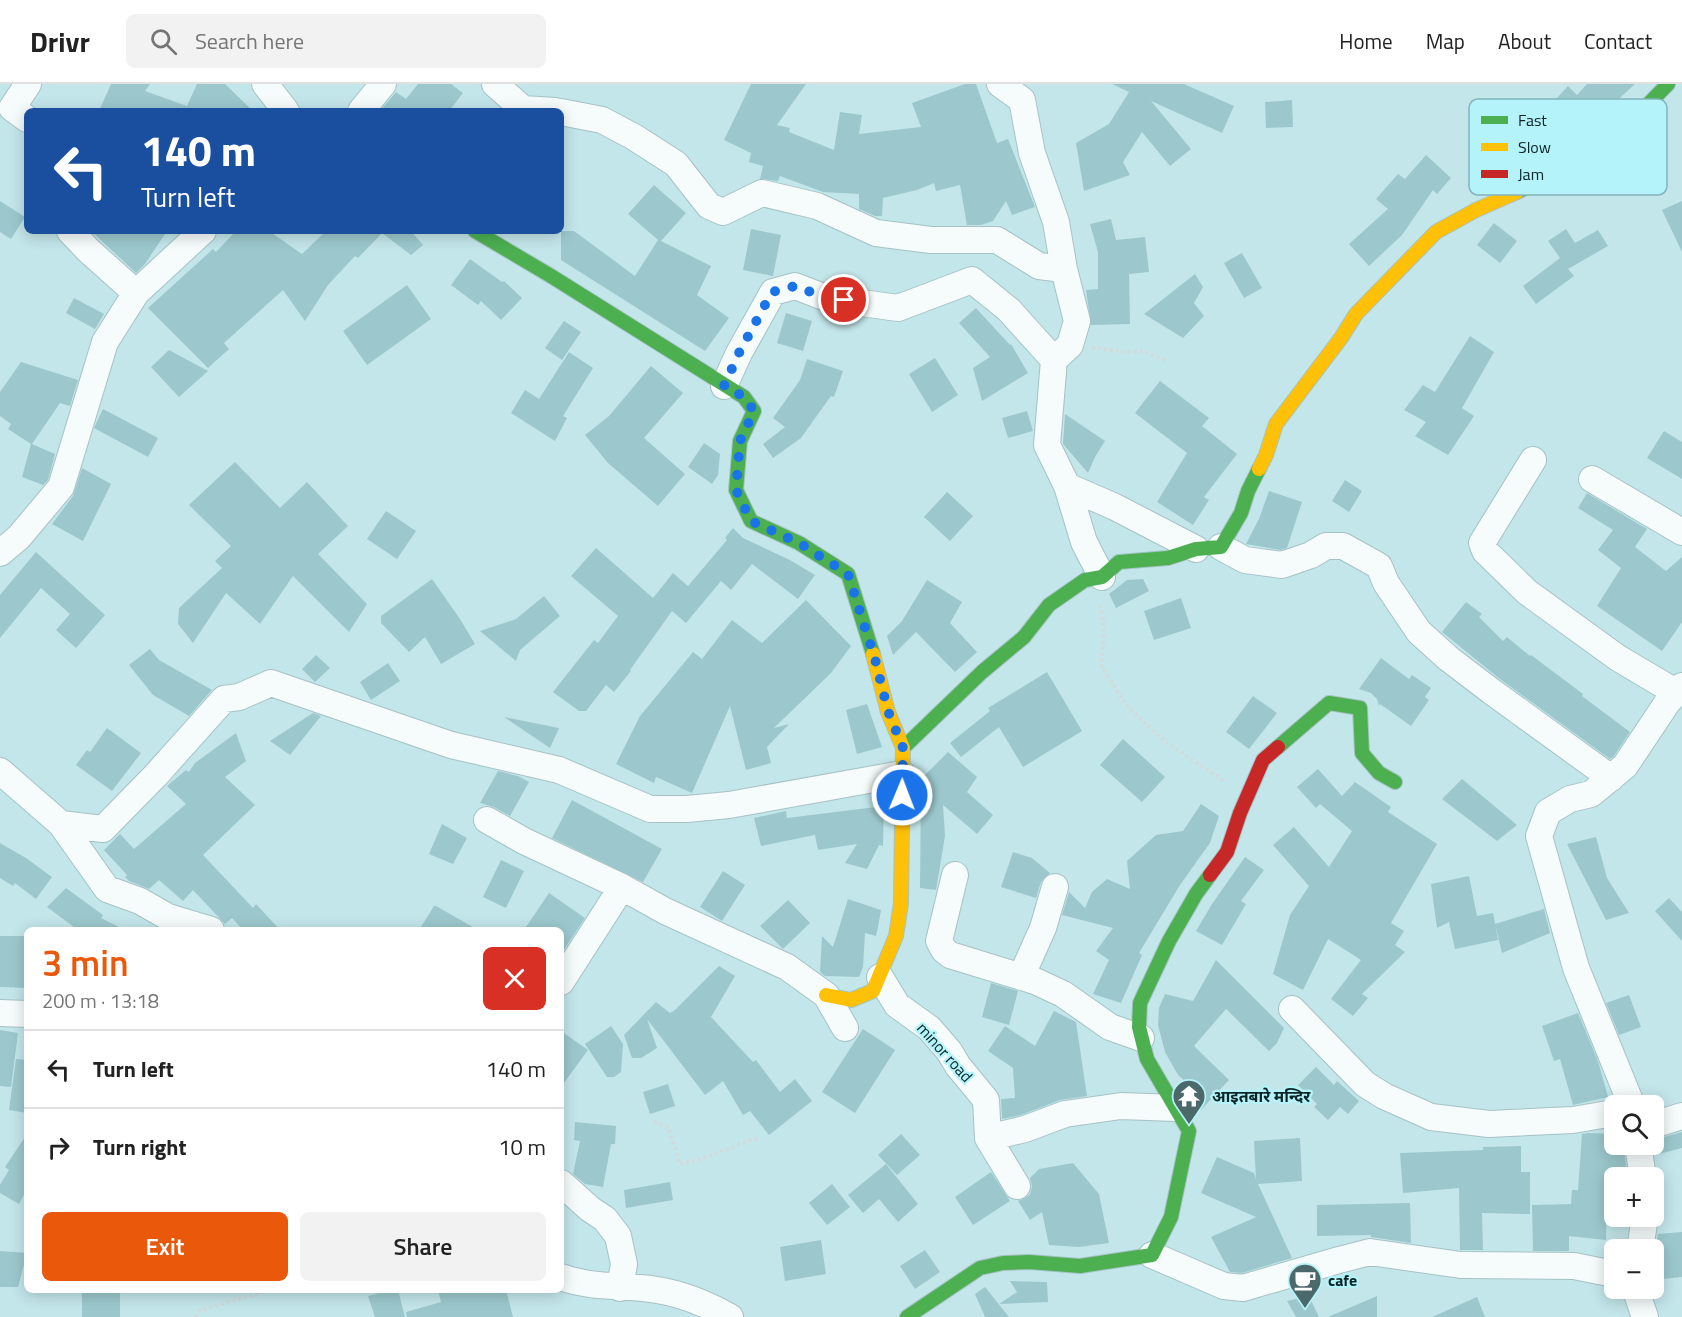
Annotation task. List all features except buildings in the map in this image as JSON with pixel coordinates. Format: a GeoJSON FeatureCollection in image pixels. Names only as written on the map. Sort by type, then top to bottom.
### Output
{"type":"FeatureCollection","features":[{"type":"Feature","properties":{"kind":"street"},"geometry":{"type":"LineString","coordinates":[[24,118],[12,108],[28,84]]}},
{"type":"Feature","properties":{"kind":"street"},"geometry":{"type":"LineString","coordinates":[[265,84],[284,108]]}},
{"type":"Feature","properties":{"kind":"street"},"geometry":{"type":"LineString","coordinates":[[363,108],[382,84]]}},
{"type":"Feature","properties":{"kind":"street"},"geometry":{"type":"LineString","coordinates":[[495,84],[522,108]]}},
{"type":"Feature","properties":{"kind":"street"},"geometry":{"type":"LineString","coordinates":[[1000,84],[1022,100],[1032,153],[1056,222],[1064,269],[1077,321],[1063,351],[1047,445],[1067,486],[1094,579]]}},
{"type":"Feature","properties":{"kind":"street"},"geometry":{"type":"LineString","coordinates":[[1653,99],[1668,84]]}},
{"type":"Feature","properties":{"kind":"street"},"geometry":{"type":"LineString","coordinates":[[564,113],[602,120],[634,137],[676,164],[708,206],[723,212],[762,193],[817,206],[876,232],[931,240],[998,240],[1039,266],[1064,269]]}},
{"type":"Feature","properties":{"kind":"street"},"geometry":{"type":"LineString","coordinates":[[903,748],[981,672],[1024,637],[1049,605],[1119,562],[1168,558],[1208,548],[1241,513],[1248,491],[1266,455],[1276,424],[1341,338],[1356,314],[1436,232],[1509,195]]}},
{"type":"Feature","properties":{"kind":"street"},"geometry":{"type":"LineString","coordinates":[[73,234],[136,292]]}},
{"type":"Feature","properties":{"kind":"street"},"geometry":{"type":"LineString","coordinates":[[0,553],[19,537],[61,486],[105,342],[136,292],[200,234]]}},
{"type":"Feature","properties":{"kind":"street"},"geometry":{"type":"LineString","coordinates":[[480,234],[744,397],[754,411],[740,441],[736,490],[751,521],[799,543],[848,574],[875,659],[888,711],[903,748],[901,903],[896,936],[873,991],[851,999],[826,995]]}},
{"type":"Feature","properties":{"kind":"street"},"geometry":{"type":"LineString","coordinates":[[724,386],[772,292],[795,286],[826,298],[898,308],[972,280],[1063,351]]}},
{"type":"Feature","properties":{"kind":"street"},"geometry":{"type":"LineString","coordinates":[[1533,460],[1482,543],[1485,551],[1527,592],[1618,658],[1679,690],[1667,703],[1625,766],[1591,794],[1570,799],[1548,812],[1539,836],[1576,968],[1623,1095]]}},
{"type":"Feature","properties":{"kind":"street"},"geometry":{"type":"LineString","coordinates":[[1592,479],[1682,532]]}},
{"type":"Feature","properties":{"kind":"street"},"geometry":{"type":"LineString","coordinates":[[1067,486],[1208,548],[1245,560],[1282,565],[1311,555],[1326,546],[1343,546],[1379,566],[1386,583],[1419,632],[1449,659],[1611,778]]}},
{"type":"Feature","properties":{"kind":"street"},"geometry":{"type":"LineString","coordinates":[[61,824],[103,829],[156,775],[224,699],[239,697],[271,683],[451,745],[560,770],[650,809],[687,809],[729,805],[902,774]]}},
{"type":"Feature","properties":{"kind":"street"},"geometry":{"type":"LineString","coordinates":[[1152,1255],[1171,1217],[1189,1131],[1147,1059],[1139,1027],[1140,1003],[1148,983],[1196,894],[1227,852],[1263,760],[1329,703],[1360,708],[1362,753],[1379,773],[1395,782]]}},
{"type":"Feature","properties":{"kind":"street"},"geometry":{"type":"LineString","coordinates":[[0,771],[61,824],[107,889],[140,901],[168,917],[201,927]]}},
{"type":"Feature","properties":{"kind":"street"},"geometry":{"type":"LineString","coordinates":[[488,820],[524,841],[622,887],[665,911],[787,968],[826,995],[845,1028]]}},
{"type":"Feature","properties":{"kind":"street"},"geometry":{"type":"LineString","coordinates":[[956,875],[939,941],[944,950],[950,955],[1035,981],[1063,994],[1110,1027],[1142,1038]]}},
{"type":"Feature","properties":{"kind":"street"},"geometry":{"type":"LineString","coordinates":[[564,977],[622,887]]}},
{"type":"Feature","properties":{"kind":"street"},"geometry":{"type":"LineString","coordinates":[[1021,977],[1043,928],[1055,887]]}},
{"type":"Feature","properties":{"kind":"street","name":"minor road"},"geometry":{"type":"LineString","coordinates":[[880,977],[897,1005],[929,1028],[986,1100],[988,1138],[1025,1129],[1065,1114],[1121,1107],[1175,1108]]}},
{"type":"Feature","properties":{"kind":"street"},"geometry":{"type":"LineString","coordinates":[[1292,1009],[1365,1084],[1384,1096],[1431,1117],[1489,1124],[1573,1120],[1604,1113]]}},
{"type":"Feature","properties":{"kind":"street"},"geometry":{"type":"LineString","coordinates":[[0,1013],[24,1014]]}},
{"type":"Feature","properties":{"kind":"street"},"geometry":{"type":"LineString","coordinates":[[1664,1123],[1682,1116]]}},
{"type":"Feature","properties":{"kind":"street"},"geometry":{"type":"LineString","coordinates":[[564,1186],[605,1219],[618,1236],[624,1264],[620,1288]]}},
{"type":"Feature","properties":{"kind":"street"},"geometry":{"type":"LineString","coordinates":[[907,1317],[980,1268],[1003,1263],[1029,1262],[1080,1266],[1152,1255],[1224,1286],[1243,1288],[1370,1252],[1461,1265],[1574,1266],[1604,1272]]}},
{"type":"Feature","properties":{"kind":"street"},"geometry":{"type":"LineString","coordinates":[[564,1278],[578,1283],[620,1288],[656,1289],[701,1302],[730,1317]]}},
{"type":"Feature","properties":{"kind":"street"},"geometry":{"type":"LineString","coordinates":[[1639,1299],[1645,1317]]}},
{"type":"Feature","properties":{"kind":"path"},"geometry":{"type":"LineString","coordinates":[[1063,351],[1141,351],[1166,360]]}},
{"type":"Feature","properties":{"kind":"path"},"geometry":{"type":"LineString","coordinates":[[1094,579],[1104,628],[1101,665],[1126,705],[1165,742],[1248,796]]}},
{"type":"Feature","properties":{"kind":"path"},"geometry":{"type":"LineString","coordinates":[[654,1122],[668,1127],[680,1164],[697,1161],[758,1138]]}},
{"type":"Feature","properties":{"kind":"path"},"geometry":{"type":"LineString","coordinates":[[195,1317],[199,1311],[259,1293]]}},
{"type":"Feature","properties":{"kind":"traffic: fast"},"geometry":{"type":"LineString","coordinates":[[1653,99],[1668,84]]}},
{"type":"Feature","properties":{"kind":"traffic: fast"},"geometry":{"type":"LineString","coordinates":[[480,234],[744,397],[754,411],[740,441],[736,490],[751,521],[799,543],[848,574],[873,654]]}},
{"type":"Feature","properties":{"kind":"traffic: fast"},"geometry":{"type":"LineString","coordinates":[[903,748],[982,672],[1024,637],[1049,605],[1085,580],[1102,577],[1119,562],[1168,558],[1196,549],[1221,547],[1241,513],[1248,491],[1259,469]]}},
{"type":"Feature","properties":{"kind":"traffic: fast"},"geometry":{"type":"LineString","coordinates":[[1278,747],[1329,703],[1360,708],[1362,753],[1379,773],[1395,782]]}},
{"type":"Feature","properties":{"kind":"traffic: fast"},"geometry":{"type":"LineString","coordinates":[[907,1317],[980,1268],[1003,1263],[1029,1262],[1080,1266],[1152,1255],[1171,1217],[1189,1131],[1147,1059],[1139,1027],[1140,1003],[1169,941],[1196,894],[1210,875]]}},
{"type":"Feature","properties":{"kind":"traffic: slow"},"geometry":{"type":"LineString","coordinates":[[1259,469],[1276,424],[1341,338],[1356,314],[1436,232],[1476,210],[1510,195]]}},
{"type":"Feature","properties":{"kind":"traffic: slow"},"geometry":{"type":"LineString","coordinates":[[826,995],[851,1000],[873,991],[896,936],[901,903],[903,748],[888,712],[873,654]]}},
{"type":"Feature","properties":{"kind":"traffic: jam"},"geometry":{"type":"LineString","coordinates":[[1210,875],[1227,852],[1240,813],[1263,760],[1278,747]]}},
{"type":"Feature","properties":{"kind":"place","name":"आइतबारे मन्दिर"},"geometry":{"type":"Point","coordinates":[1189,1125]}},
{"type":"Feature","properties":{"kind":"place","name":"cafe"},"geometry":{"type":"Point","coordinates":[1305,1309]}},
{"type":"Feature","properties":{"kind":"route"},"geometry":{"type":"LineString","coordinates":[[844,300],[826,298],[795,286],[772,292],[724,386],[744,397],[754,411],[740,441],[736,490],[751,521],[799,543],[848,574],[875,659],[888,711],[903,748],[902,795]]}}]}
